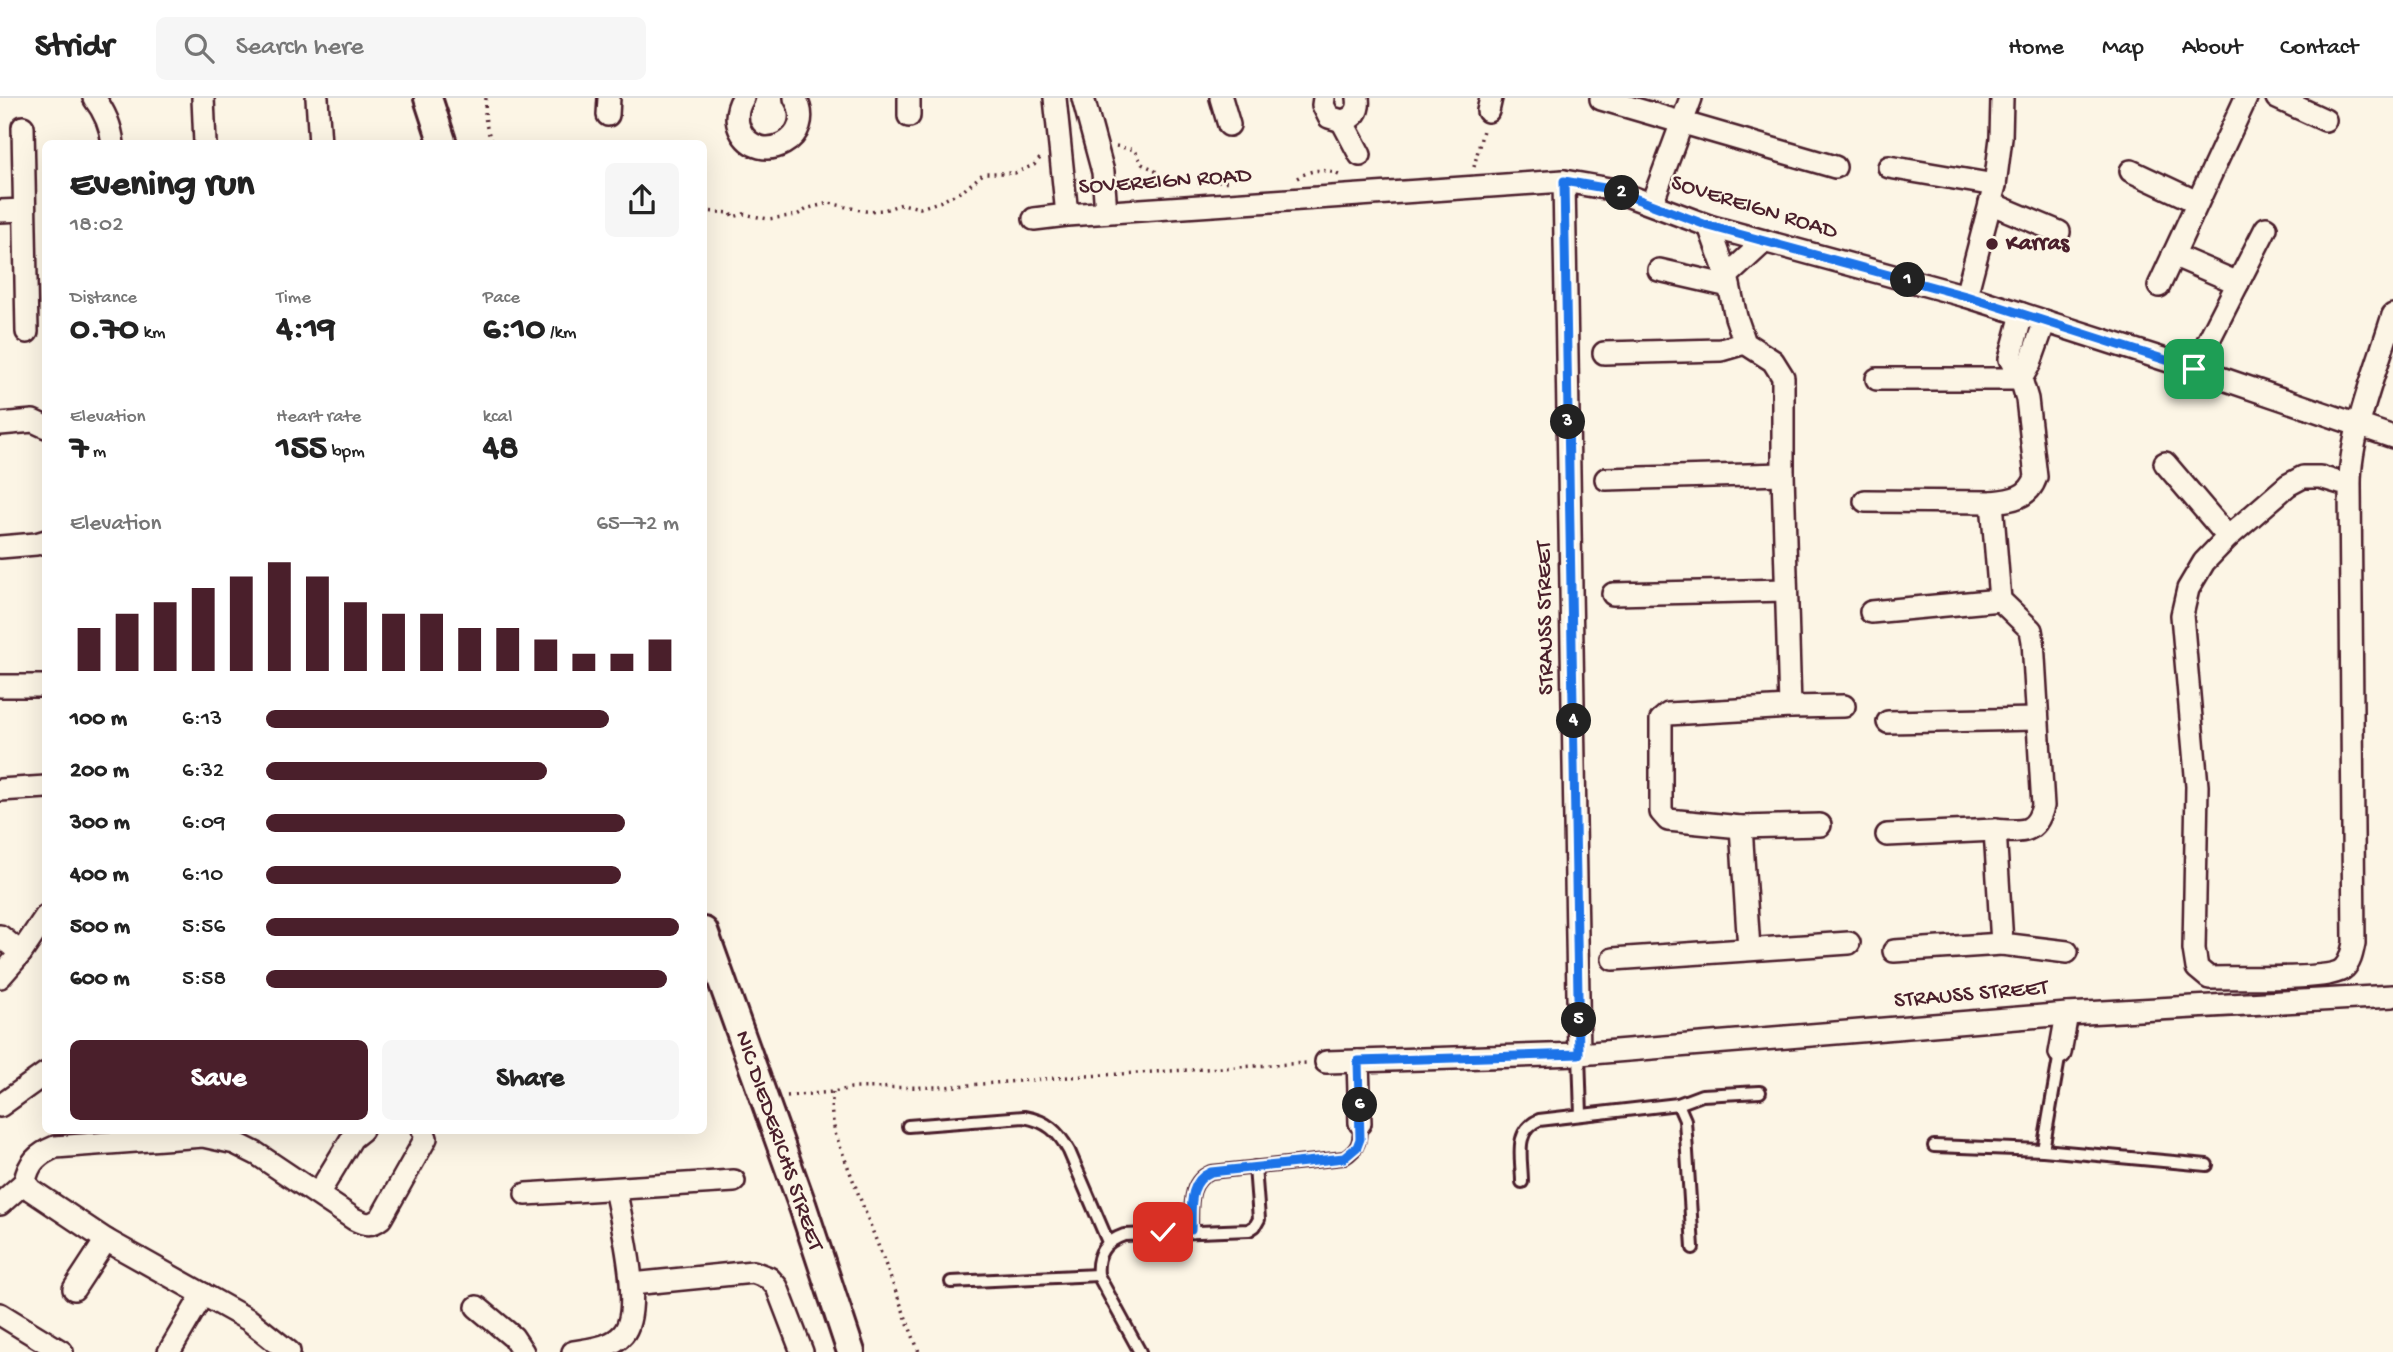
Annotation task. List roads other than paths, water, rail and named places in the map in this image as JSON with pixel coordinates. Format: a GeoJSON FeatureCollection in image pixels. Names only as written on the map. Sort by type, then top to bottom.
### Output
{"type":"FeatureCollection","features":[{"type":"Feature","properties":{"kind":"street"},"geometry":{"type":"LineString","coordinates":[[94,98],[103,109],[112,140]]}},
{"type":"Feature","properties":{"kind":"street"},"geometry":{"type":"LineString","coordinates":[[203,98],[205,140]]}},
{"type":"Feature","properties":{"kind":"street"},"geometry":{"type":"LineString","coordinates":[[317,98],[320,140]]}},
{"type":"Feature","properties":{"kind":"street"},"geometry":{"type":"LineString","coordinates":[[428,98],[442,140]]}},
{"type":"Feature","properties":{"kind":"street"},"geometry":{"type":"LineString","coordinates":[[743,98],[737,111],[740,131],[754,145],[764,148],[784,144],[798,130],[801,110],[795,98]]}},
{"type":"Feature","properties":{"kind":"street"},"geometry":{"type":"LineString","coordinates":[[1055,98],[1067,215]]}},
{"type":"Feature","properties":{"kind":"street"},"geometry":{"type":"LineString","coordinates":[[1083,98],[1103,172],[1106,212]]}},
{"type":"Feature","properties":{"kind":"street"},"geometry":{"type":"LineString","coordinates":[[1221,98],[1229,125]]}},
{"type":"Feature","properties":{"kind":"street"},"geometry":{"type":"LineString","coordinates":[[1324,98],[1325,111],[1329,117],[1342,121],[1354,115],[1358,109],[1358,98]]}},
{"type":"Feature","properties":{"kind":"street"},"geometry":{"type":"LineString","coordinates":[[1652,204],[1691,98]]}},
{"type":"Feature","properties":{"kind":"street"},"geometry":{"type":"LineString","coordinates":[[1966,296],[1992,194],[2001,138],[2002,98]]}},
{"type":"Feature","properties":{"kind":"street"},"geometry":{"type":"LineString","coordinates":[[2159,286],[2246,98]]}},
{"type":"Feature","properties":{"kind":"street"},"geometry":{"type":"LineString","coordinates":[[2277,98],[2325,120]]}},
{"type":"Feature","properties":{"kind":"street"},"geometry":{"type":"LineString","coordinates":[[1601,99],[1835,167]]}},
{"type":"Feature","properties":{"kind":"street"},"geometry":{"type":"LineString","coordinates":[[1342,121],[1360,155]]}},
{"type":"Feature","properties":{"kind":"street"},"geometry":{"type":"LineString","coordinates":[[23,127],[24,209],[35,240],[27,332]]}},
{"type":"Feature","properties":{"kind":"street"},"geometry":{"type":"LineString","coordinates":[[1889,167],[1992,194],[2059,232]]}},
{"type":"Feature","properties":{"kind":"street"},"geometry":{"type":"LineString","coordinates":[[2131,171],[2197,202]]}},
{"type":"Feature","properties":{"kind":"street","name":"SOVEREIGN ROAD"},"geometry":{"type":"LineString","coordinates":[[1034,219],[1564,181],[1610,189],[1709,226],[1966,296],[2194,369],[2393,437]]}},
{"type":"Feature","properties":{"kind":"street","name":"STRAUSS STREET"},"geometry":{"type":"LineString","coordinates":[[1564,181],[1579,1054]]}},
{"type":"Feature","properties":{"kind":"street"},"geometry":{"type":"LineString","coordinates":[[0,212],[24,209]]}},
{"type":"Feature","properties":{"kind":"street"},"geometry":{"type":"LineString","coordinates":[[1709,226],[1745,343],[1773,360],[1783,377],[1790,707]]}},
{"type":"Feature","properties":{"kind":"street"},"geometry":{"type":"LineString","coordinates":[[2194,369],[2266,228]]}},
{"type":"Feature","properties":{"kind":"street"},"geometry":{"type":"LineString","coordinates":[[1728,281],[1765,241]]}},
{"type":"Feature","properties":{"kind":"street"},"geometry":{"type":"LineString","coordinates":[[2173,256],[2238,284]]}},
{"type":"Feature","properties":{"kind":"street"},"geometry":{"type":"LineString","coordinates":[[1659,270],[1728,281]]}},
{"type":"Feature","properties":{"kind":"street"},"geometry":{"type":"LineString","coordinates":[[1865,501],[1992,502],[2022,496],[2033,487],[2036,477],[2027,399],[2010,356],[2022,314]]}},
{"type":"Feature","properties":{"kind":"street"},"geometry":{"type":"LineString","coordinates":[[2350,486],[2320,477],[2303,477],[2288,485],[2228,537],[2204,562],[2188,589],[2182,615],[2197,786],[2194,949],[2197,968],[2209,978],[2320,976],[2339,972],[2350,960],[2354,943],[2350,471],[2359,425],[2393,315]]}},
{"type":"Feature","properties":{"kind":"street"},"geometry":{"type":"LineString","coordinates":[[2021,379],[2030,363],[2045,321]]}},
{"type":"Feature","properties":{"kind":"street"},"geometry":{"type":"LineString","coordinates":[[1604,353],[1721,350],[1745,343]]}},
{"type":"Feature","properties":{"kind":"street"},"geometry":{"type":"LineString","coordinates":[[1877,379],[2021,379]]}},
{"type":"Feature","properties":{"kind":"street"},"geometry":{"type":"LineString","coordinates":[[0,424],[33,421],[42,425]]}},
{"type":"Feature","properties":{"kind":"street"},"geometry":{"type":"LineString","coordinates":[[2165,463],[2228,537]]}},
{"type":"Feature","properties":{"kind":"street"},"geometry":{"type":"LineString","coordinates":[[1606,480],[1783,474]]}},
{"type":"Feature","properties":{"kind":"street"},"geometry":{"type":"LineString","coordinates":[[1887,835],[1995,830],[2019,832],[2031,828],[2039,821],[2043,806],[2033,641],[2031,630],[2000,600],[1992,502]]}},
{"type":"Feature","properties":{"kind":"street"},"geometry":{"type":"LineString","coordinates":[[0,547],[42,542]]}},
{"type":"Feature","properties":{"kind":"street"},"geometry":{"type":"LineString","coordinates":[[1614,594],[1786,590]]}},
{"type":"Feature","properties":{"kind":"street"},"geometry":{"type":"LineString","coordinates":[[1871,612],[2000,600]]}},
{"type":"Feature","properties":{"kind":"street"},"geometry":{"type":"LineString","coordinates":[[0,686],[42,686]]}},
{"type":"Feature","properties":{"kind":"street"},"geometry":{"type":"LineString","coordinates":[[1820,825],[1741,827],[1664,818],[1661,812],[1661,720],[1668,715],[1844,706]]}},
{"type":"Feature","properties":{"kind":"street"},"geometry":{"type":"LineString","coordinates":[[1888,722],[2036,719]]}},
{"type":"Feature","properties":{"kind":"street"},"geometry":{"type":"LineString","coordinates":[[0,790],[42,787]]}},
{"type":"Feature","properties":{"kind":"street"},"geometry":{"type":"LineString","coordinates":[[1741,827],[1749,949]]}},
{"type":"Feature","properties":{"kind":"street"},"geometry":{"type":"LineString","coordinates":[[1995,830],[2002,944]]}},
{"type":"Feature","properties":{"kind":"street"},"geometry":{"type":"LineString","coordinates":[[0,977],[21,953],[42,922]]}},
{"type":"Feature","properties":{"kind":"street"},"geometry":{"type":"LineString","coordinates":[[0,936],[21,953]]}},
{"type":"Feature","properties":{"kind":"street","name":"NIC DIEDERICHS STREET"},"geometry":{"type":"LineString","coordinates":[[707,939],[851,1352]]}},
{"type":"Feature","properties":{"kind":"street"},"geometry":{"type":"LineString","coordinates":[[1614,959],[1849,943]]}},
{"type":"Feature","properties":{"kind":"street"},"geometry":{"type":"LineString","coordinates":[[1894,951],[2002,944],[2067,952]]}},
{"type":"Feature","properties":{"kind":"street","name":"STRAUSS STREET"},"geometry":{"type":"LineString","coordinates":[[1326,1062],[1579,1054],[2067,1014],[2393,996]]}},
{"type":"Feature","properties":{"kind":"street"},"geometry":{"type":"LineString","coordinates":[[2060,1053],[2067,1014]]}},
{"type":"Feature","properties":{"kind":"street"},"geometry":{"type":"LineString","coordinates":[[1358,1061],[1360,1123]]}},
{"type":"Feature","properties":{"kind":"street"},"geometry":{"type":"LineString","coordinates":[[0,1105],[42,1076]]}},
{"type":"Feature","properties":{"kind":"street"},"geometry":{"type":"LineString","coordinates":[[318,1194],[357,1134]]}},
{"type":"Feature","properties":{"kind":"street"},"geometry":{"type":"LineString","coordinates":[[0,1204],[25,1182],[33,1161],[41,1153],[55,1147],[203,1136],[235,1143],[257,1154],[354,1219],[372,1225],[381,1218],[426,1138],[424,1134]]}},
{"type":"Feature","properties":{"kind":"street"},"geometry":{"type":"LineString","coordinates":[[526,1194],[734,1181]]}},
{"type":"Feature","properties":{"kind":"street"},"geometry":{"type":"LineString","coordinates":[[25,1182],[31,1190],[106,1240],[249,1320],[289,1352]]}},
{"type":"Feature","properties":{"kind":"street"},"geometry":{"type":"LineString","coordinates":[[573,1352],[598,1348],[622,1336],[629,1326],[632,1284],[615,1189]]}},
{"type":"Feature","properties":{"kind":"street"},"geometry":{"type":"LineString","coordinates":[[74,1289],[106,1240]]}},
{"type":"Feature","properties":{"kind":"street"},"geometry":{"type":"LineString","coordinates":[[632,1284],[753,1272],[769,1278],[777,1287],[802,1352]]}},
{"type":"Feature","properties":{"kind":"street"},"geometry":{"type":"LineString","coordinates":[[169,1352],[203,1294]]}},
{"type":"Feature","properties":{"kind":"street"},"geometry":{"type":"LineString","coordinates":[[477,1307],[513,1337],[523,1352]]}},
{"type":"Feature","properties":{"kind":"street"},"geometry":{"type":"LineString","coordinates":[[0,1314],[62,1352]]}},
{"type":"Feature","properties":{"kind":"lane"},"geometry":{"type":"LineString","coordinates":[[2043,1150],[2060,1053]]}},
{"type":"Feature","properties":{"kind":"lane"},"geometry":{"type":"LineString","coordinates":[[1579,1054],[1581,1115]]}},
{"type":"Feature","properties":{"kind":"lane"},"geometry":{"type":"LineString","coordinates":[[1522,1182],[1521,1137],[1525,1129],[1539,1120],[1678,1104],[1702,1095],[1760,1091]]}},
{"type":"Feature","properties":{"kind":"lane"},"geometry":{"type":"LineString","coordinates":[[1678,1104],[1685,1121],[1693,1248]]}},
{"type":"Feature","properties":{"kind":"lane"},"geometry":{"type":"LineString","coordinates":[[908,1126],[1024,1117],[1039,1119],[1051,1126],[1069,1151],[1108,1242]]}},
{"type":"Feature","properties":{"kind":"lane"},"geometry":{"type":"LineString","coordinates":[[1191,1230],[1193,1190],[1202,1175],[1344,1158],[1357,1147],[1360,1123]]}},
{"type":"Feature","properties":{"kind":"lane"},"geometry":{"type":"LineString","coordinates":[[1934,1146],[2043,1150],[2207,1166]]}},
{"type":"Feature","properties":{"kind":"lane"},"geometry":{"type":"LineString","coordinates":[[1140,1352],[1098,1275],[1099,1254],[1108,1242],[1124,1235],[1191,1230],[1249,1230],[1259,1219],[1255,1167]]}},
{"type":"Feature","properties":{"kind":"lane"},"geometry":{"type":"LineString","coordinates":[[951,1282],[1098,1275]]}},
{"type":"Feature","properties":{"kind":"place","name":"Karras"},"geometry":{"type":"Point","coordinates":[1992,244]}}]}
